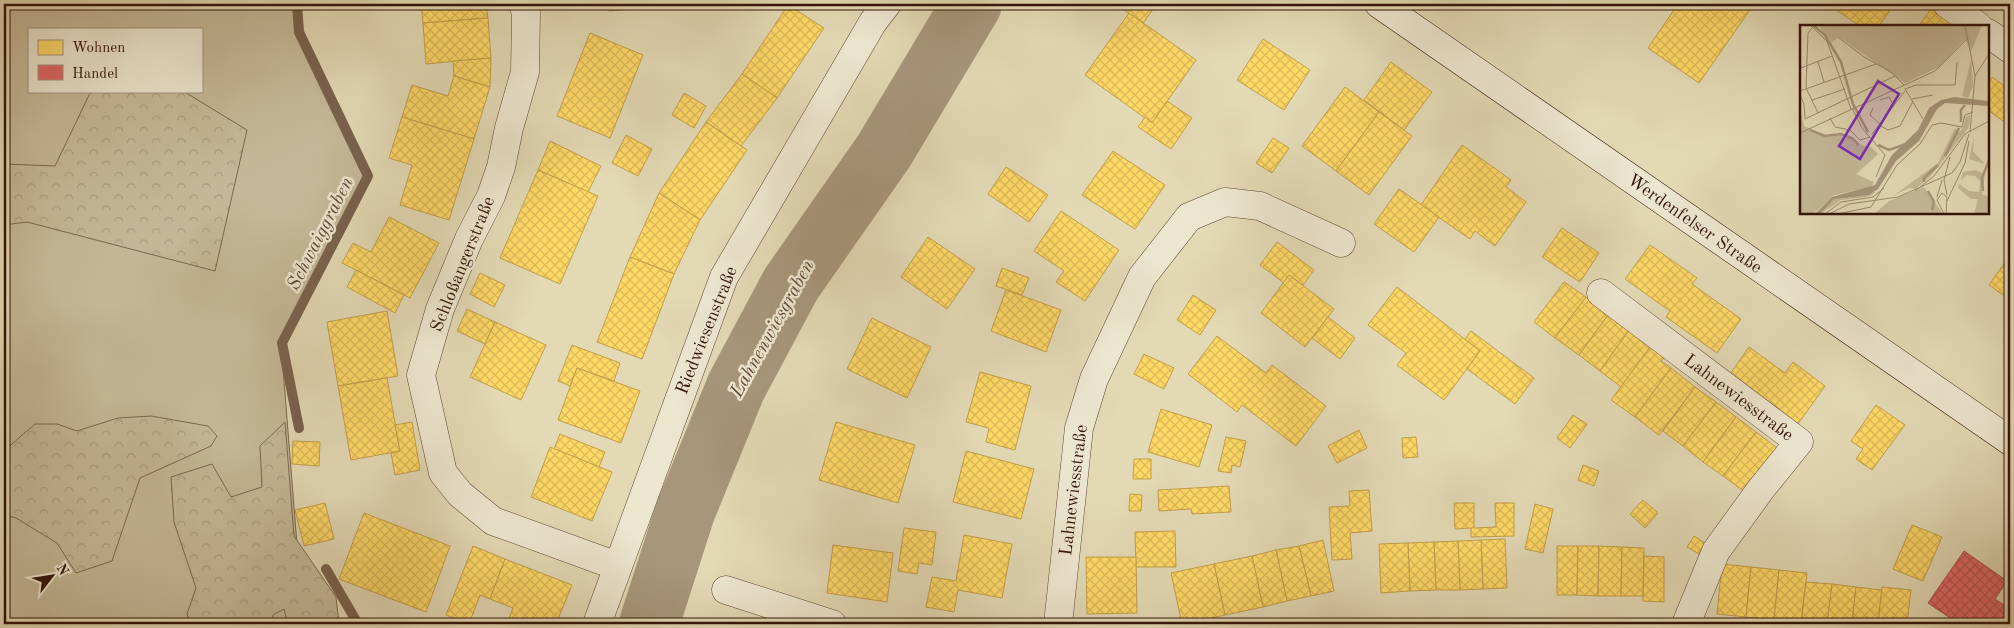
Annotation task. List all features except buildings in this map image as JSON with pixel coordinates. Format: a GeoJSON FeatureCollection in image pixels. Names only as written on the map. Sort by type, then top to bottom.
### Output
{"type":"FeatureCollection","features":[{"type":"Feature","properties":{"kind":"street","name":"Schloßangerstraße"},"geometry":{"type":"LineString","coordinates":[[523,4],[526,13],[525,72],[509,128],[501,167],[491,196],[469,239],[440,309],[421,375],[443,473],[460,494],[493,521],[617,566]]}},
{"type":"Feature","properties":{"kind":"street","name":"Riedwiesenstraße"},"geometry":{"type":"LineString","coordinates":[[597,624],[724,277],[873,22],[886,4]]}},
{"type":"Feature","properties":{"kind":"street","name":"Werdenfelser Straße"},"geometry":{"type":"LineString","coordinates":[[1379,4],[2010,441]]}},
{"type":"Feature","properties":{"kind":"street"},"geometry":{"type":"LineString","coordinates":[[1947,4],[1977,25]]}},
{"type":"Feature","properties":{"kind":"street"},"geometry":{"type":"LineString","coordinates":[[1989,34],[2010,49]]}},
{"type":"Feature","properties":{"kind":"street","name":"Lahnewiesstraße"},"geometry":{"type":"LineString","coordinates":[[1058,624],[1079,428],[1094,379],[1142,277],[1189,217],[1225,202],[1260,206],[1341,242]]}},
{"type":"Feature","properties":{"kind":"street","name":"Lahnewiesstraße"},"geometry":{"type":"LineString","coordinates":[[1601,293],[1799,442],[1761,489],[1716,551],[1686,624]]}},
{"type":"Feature","properties":{"kind":"street"},"geometry":{"type":"LineString","coordinates":[[726,590],[832,624]]}},
{"type":"Feature","properties":{"kind":"green space"},"geometry":{"type":"Polygon","coordinates":[[[4,4],[296,4],[298,33],[366,176],[281,343],[299,570],[344,624],[4,624],[4,4]]]}},
{"type":"Feature","properties":{"kind":"green space"},"geometry":{"type":"Polygon","coordinates":[[[91,92],[185,92],[247,130],[215,271],[27,222],[4,225],[4,164],[55,166],[91,92]]]}},
{"type":"Feature","properties":{"kind":"green space"},"geometry":{"type":"Polygon","coordinates":[[[151,416],[208,426],[217,436],[211,446],[140,478],[112,561],[76,573],[57,543],[16,518],[4,515],[4,451],[35,424],[57,424],[77,431],[118,418],[151,416]]]}},
{"type":"Feature","properties":{"kind":"green space"},"geometry":{"type":"Polygon","coordinates":[[[285,422],[294,536],[336,597],[339,624],[288,624],[284,609],[273,615],[272,624],[190,624],[187,614],[196,588],[174,522],[171,477],[212,464],[231,497],[262,487],[260,446],[285,422]]]}},
{"type":"Feature","properties":{"kind":"waterway","name":"Schwaiggraben"},"geometry":{"type":"LineString","coordinates":[[297,4],[299,32],[368,176],[282,343],[299,428]]}},
{"type":"Feature","properties":{"kind":"waterway","name":"Lahnenwiesgraben"},"geometry":{"type":"LineString","coordinates":[[649,624],[685,512],[736,387],[791,284],[884,151],[972,4]]}},
{"type":"Feature","properties":{"kind":"waterway","name":"Schwaiggraben"},"geometry":{"type":"LineString","coordinates":[[326,569],[358,624]]}}]}
